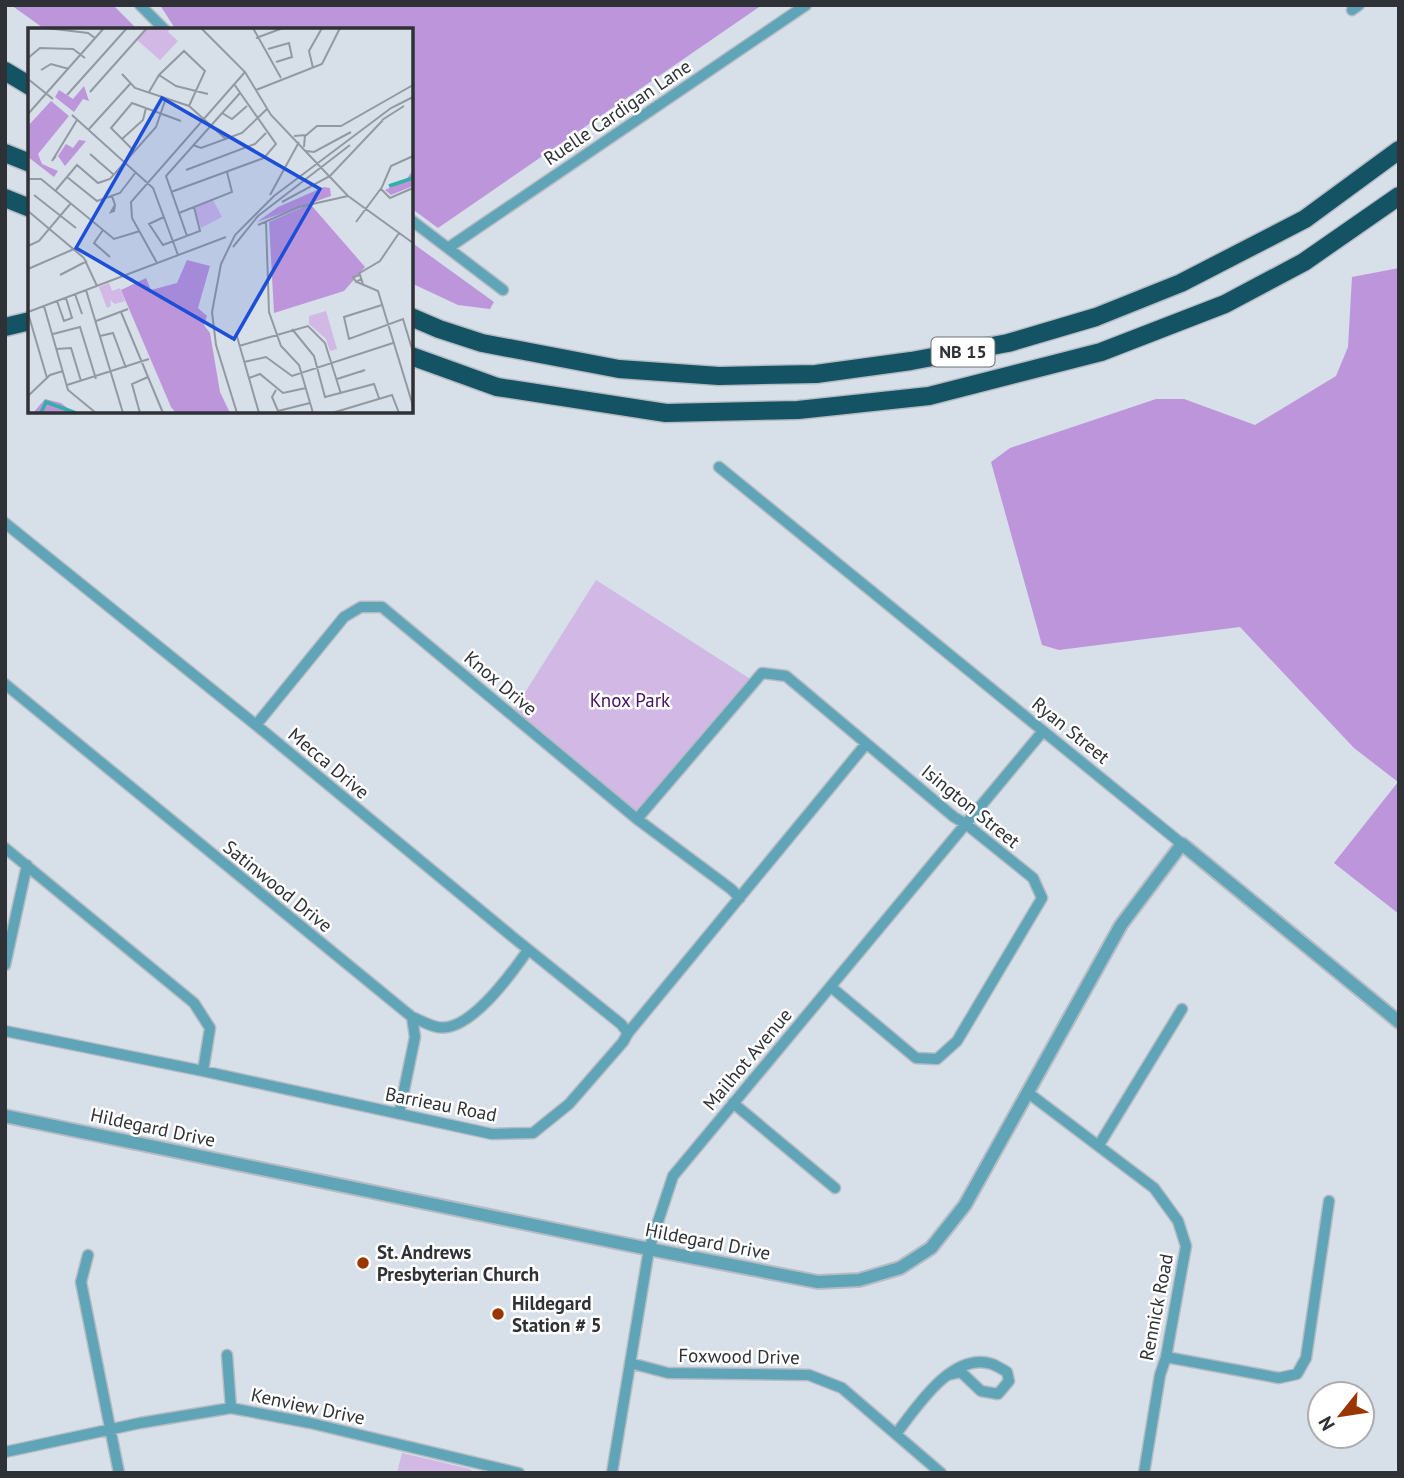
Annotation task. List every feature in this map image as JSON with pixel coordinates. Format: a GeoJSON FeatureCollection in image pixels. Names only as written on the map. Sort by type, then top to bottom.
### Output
{"type":"FeatureCollection","features":[{"type":"Feature","properties":{"kind":"highway"},"geometry":{"type":"LineString","coordinates":[[5,71],[28,85]]}},
{"type":"Feature","properties":{"kind":"highway","name":"NB 15"},"geometry":{"type":"LineString","coordinates":[[413,318],[482,342],[619,369],[719,376],[816,374],[911,362],[1008,343],[1096,317],[1181,283],[1305,219],[1399,150]]}},
{"type":"Feature","properties":{"kind":"highway"},"geometry":{"type":"LineString","coordinates":[[5,153],[28,162]]}},
{"type":"Feature","properties":{"kind":"highway","name":"NB 15"},"geometry":{"type":"LineString","coordinates":[[413,357],[497,387],[666,414],[798,410],[929,397],[1101,352],[1225,304],[1304,261],[1399,196]]}},
{"type":"Feature","properties":{"kind":"highway"},"geometry":{"type":"LineString","coordinates":[[5,198],[28,207]]}},
{"type":"Feature","properties":{"kind":"highway"},"geometry":{"type":"LineString","coordinates":[[413,311],[482,342]]}},
{"type":"Feature","properties":{"kind":"highway"},"geometry":{"type":"LineString","coordinates":[[5,327],[28,321]]}},
{"type":"Feature","properties":{"kind":"highway"},"geometry":{"type":"LineString","coordinates":[[413,369],[497,387]]}},
{"type":"Feature","properties":{"kind":"street"},"geometry":{"type":"LineString","coordinates":[[140,5],[163,28]]}},
{"type":"Feature","properties":{"kind":"street","name":"Ruelle Cardigan Lane"},"geometry":{"type":"LineString","coordinates":[[448,248],[806,5]]}},
{"type":"Feature","properties":{"kind":"street"},"geometry":{"type":"LineString","coordinates":[[413,222],[503,290]]}},
{"type":"Feature","properties":{"kind":"street","name":"Ryan Street"},"geometry":{"type":"LineString","coordinates":[[719,467],[1399,1023]]}},
{"type":"Feature","properties":{"kind":"street","name":"Mecca Drive"},"geometry":{"type":"LineString","coordinates":[[5,523],[256,725],[621,1024],[628,1033]]}},
{"type":"Feature","properties":{"kind":"street","name":"Knox Drive"},"geometry":{"type":"LineString","coordinates":[[256,725],[344,617],[361,607],[382,607],[637,819],[740,898]]}},
{"type":"Feature","properties":{"kind":"street","name":"Isington Street"},"geometry":{"type":"LineString","coordinates":[[637,819],[762,673],[786,676],[954,817],[1033,878],[1042,898],[957,1041],[937,1059],[916,1058],[831,987]]}},
{"type":"Feature","properties":{"kind":"street","name":"Satinwood Drive"},"geometry":{"type":"LineString","coordinates":[[5,684],[412,1017],[439,1028],[460,1024],[497,992],[528,950]]}},
{"type":"Feature","properties":{"kind":"street","name":"Mailhot Avenue"},"geometry":{"type":"LineString","coordinates":[[612,1473],[649,1250],[673,1176],[1043,731]]}},
{"type":"Feature","properties":{"kind":"street","name":"Barrieau Road"},"geometry":{"type":"LineString","coordinates":[[5,1031],[492,1134],[533,1133],[569,1104],[623,1042],[866,744]]}},
{"type":"Feature","properties":{"kind":"street","name":"Hildegard Drive"},"geometry":{"type":"LineString","coordinates":[[5,1116],[649,1250],[818,1282],[859,1280],[900,1268],[931,1248],[965,1205],[1121,925],[1182,844]]}},
{"type":"Feature","properties":{"kind":"street"},"geometry":{"type":"LineString","coordinates":[[5,848],[194,1003],[210,1028],[203,1071]]}},
{"type":"Feature","properties":{"kind":"street"},"geometry":{"type":"LineString","coordinates":[[5,965],[27,865]]}},
{"type":"Feature","properties":{"kind":"street"},"geometry":{"type":"LineString","coordinates":[[1099,1145],[1182,1009]]}},
{"type":"Feature","properties":{"kind":"street"},"geometry":{"type":"LineString","coordinates":[[399,1114],[415,1037],[412,1017]]}},
{"type":"Feature","properties":{"kind":"street","name":"Rennick Road"},"geometry":{"type":"LineString","coordinates":[[1027,1092],[1154,1188],[1178,1222],[1186,1246],[1144,1473]]}},
{"type":"Feature","properties":{"kind":"street"},"geometry":{"type":"LineString","coordinates":[[733,1103],[835,1188]]}},
{"type":"Feature","properties":{"kind":"street"},"geometry":{"type":"LineString","coordinates":[[1166,1357],[1279,1378],[1297,1374],[1306,1358],[1329,1200]]}},
{"type":"Feature","properties":{"kind":"street"},"geometry":{"type":"LineString","coordinates":[[88,1255],[81,1282],[119,1473]]}},
{"type":"Feature","properties":{"kind":"street"},"geometry":{"type":"LineString","coordinates":[[227,1354],[231,1408]]}},
{"type":"Feature","properties":{"kind":"street","name":"Foxwood Drive"},"geometry":{"type":"LineString","coordinates":[[630,1363],[668,1373],[809,1375],[842,1388],[941,1473]]}},
{"type":"Feature","properties":{"kind":"street"},"geometry":{"type":"LineString","coordinates":[[896,1434],[934,1385],[948,1375],[970,1363],[990,1363],[1006,1372],[1009,1381],[998,1394],[981,1391],[961,1372],[948,1375]]}},
{"type":"Feature","properties":{"kind":"street","name":"Kenview Drive"},"geometry":{"type":"LineString","coordinates":[[5,1452],[140,1423],[231,1408],[310,1423],[484,1469],[519,1473]]}},
{"type":"Feature","properties":{"kind":"green space","name":"Knox Park"},"geometry":{"type":"Polygon","coordinates":[[[596,580],[755,682],[637,819],[514,710],[596,580]]]}},
{"type":"Feature","properties":{"kind":"green space"},"geometry":{"type":"Polygon","coordinates":[[[402,1453],[470,1469],[474,1473],[397,1473],[402,1453]]]}},
{"type":"Feature","properties":{"kind":"shaded area"},"geometry":{"type":"Polygon","coordinates":[[[11,5],[113,5],[136,28],[43,28],[11,5]]]}},
{"type":"Feature","properties":{"kind":"shaded area"},"geometry":{"type":"Polygon","coordinates":[[[160,5],[762,5],[438,228],[413,209],[413,28],[175,28],[160,5]]]}},
{"type":"Feature","properties":{"kind":"shaded area"},"geometry":{"type":"Polygon","coordinates":[[[413,243],[494,302],[490,309],[458,305],[413,284],[413,243]]]}},
{"type":"Feature","properties":{"kind":"shaded area"},"geometry":{"type":"Polygon","coordinates":[[[1399,268],[1399,914],[1334,863],[1398,782],[1354,748],[1240,627],[1059,650],[1042,645],[991,462],[1010,448],[1156,399],[1184,399],[1255,425],[1336,376],[1348,347],[1352,277],[1399,268]]]}},
{"type":"Feature","properties":{"kind":"place","name":"St. Andrews Presbyterian Church"},"geometry":{"type":"Point","coordinates":[363,1263]}},
{"type":"Feature","properties":{"kind":"place","name":"Hildegard Station # 5"},"geometry":{"type":"Point","coordinates":[498,1314]}}]}
